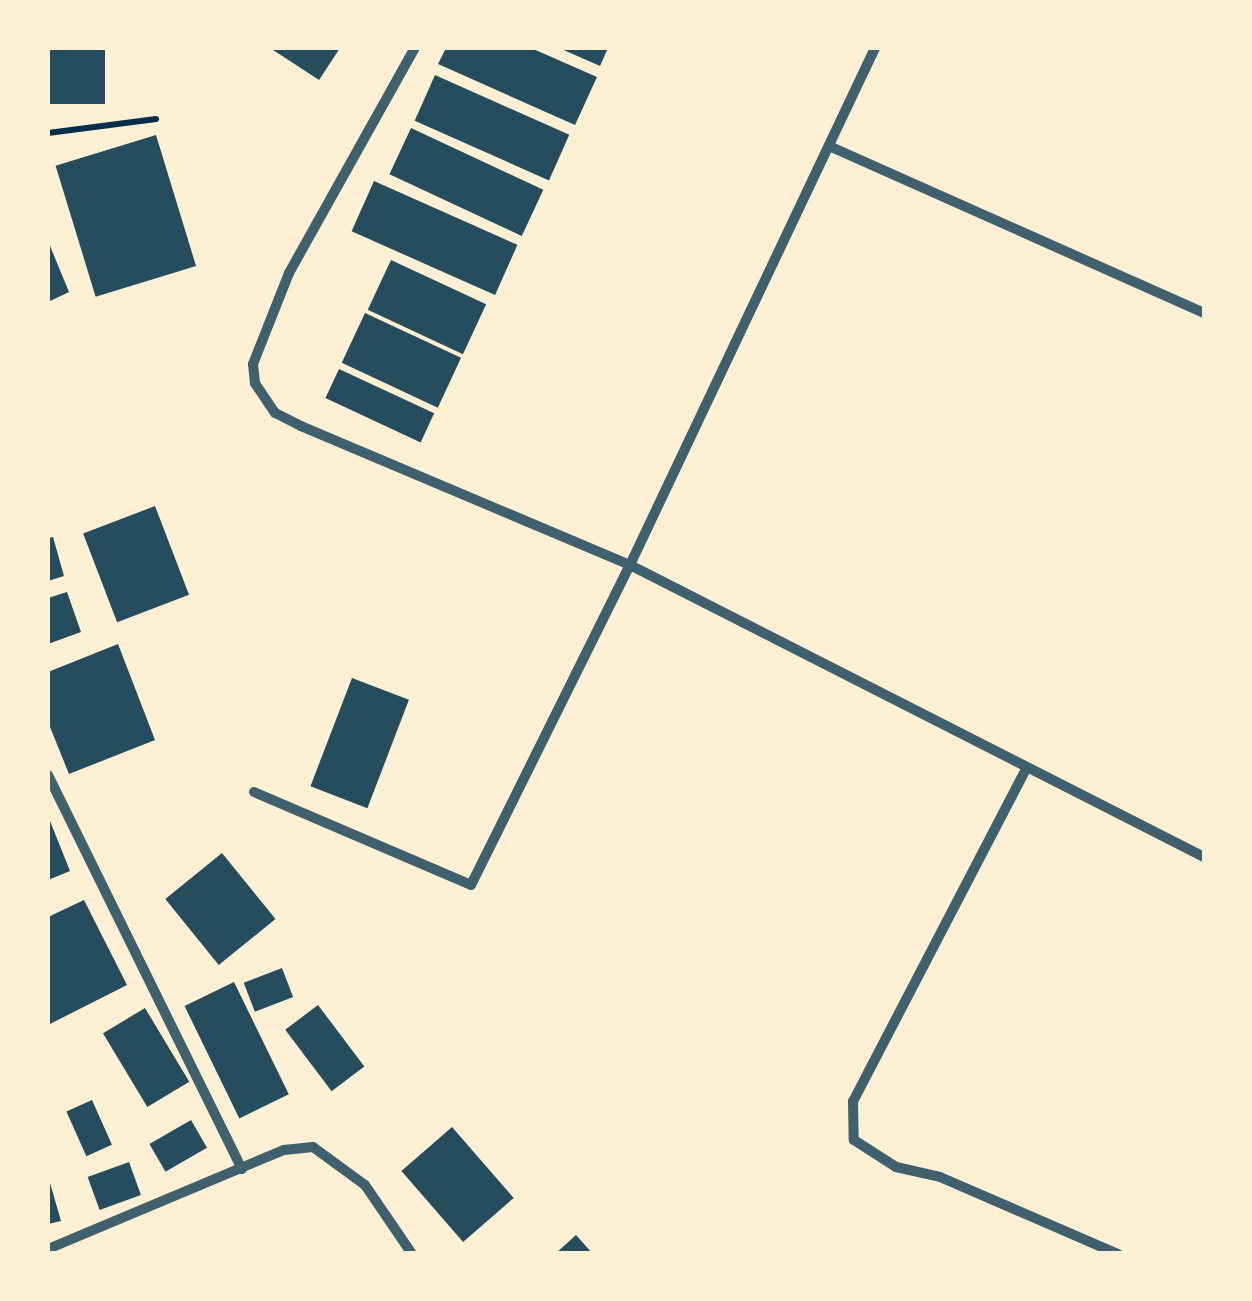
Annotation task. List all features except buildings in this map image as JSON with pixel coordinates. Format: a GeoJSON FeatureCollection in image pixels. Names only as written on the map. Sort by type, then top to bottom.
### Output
{"type":"FeatureCollection","features":[{"type":"Feature","properties":{"kind":"street"},"geometry":{"type":"LineString","coordinates":[[414,48],[288,273],[253,364],[255,384],[276,413],[630,564],[1025,770],[1204,857]]}},
{"type":"Feature","properties":{"kind":"street"},"geometry":{"type":"LineString","coordinates":[[254,792],[472,885],[630,564],[875,48]]}},
{"type":"Feature","properties":{"kind":"street"},"geometry":{"type":"LineString","coordinates":[[830,146],[1204,313]]}},
{"type":"Feature","properties":{"kind":"street"},"geometry":{"type":"LineString","coordinates":[[1025,770],[854,1101],[854,1140],[896,1168],[940,1177],[1118,1254]]}},
{"type":"Feature","properties":{"kind":"street"},"geometry":{"type":"LineString","coordinates":[[48,775],[242,1169]]}},
{"type":"Feature","properties":{"kind":"street"},"geometry":{"type":"LineString","coordinates":[[48,1249],[242,1169],[313,1147],[344,1162],[412,1254]]}},
{"type":"Feature","properties":{"kind":"path"},"geometry":{"type":"LineString","coordinates":[[48,133],[156,119]]}}]}
